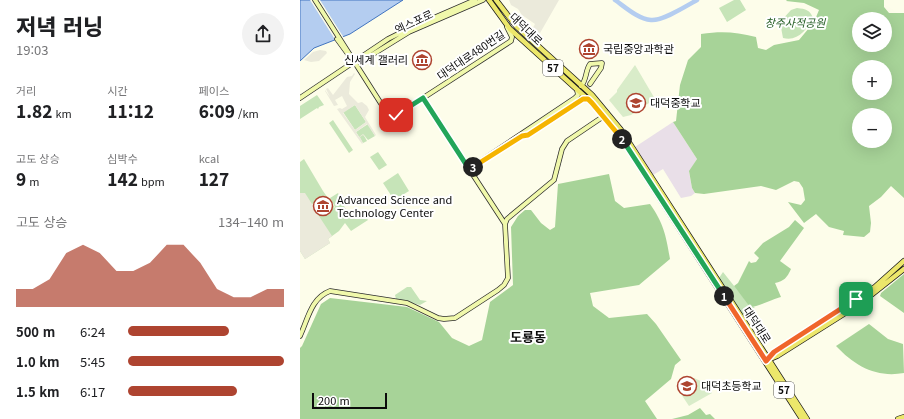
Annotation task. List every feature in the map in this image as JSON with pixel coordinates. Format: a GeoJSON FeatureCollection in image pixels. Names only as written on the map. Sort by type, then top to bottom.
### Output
{"type":"FeatureCollection","features":[{"type":"Feature","properties":{"kind":"main road","name":"대덕대로"},"geometry":{"type":"LineString","coordinates":[[489,0],[504,22],[579,88],[602,105],[621,130],[767,360],[802,419]]}},
{"type":"Feature","properties":{"kind":"main road","name":"대덕대로"},"geometry":{"type":"LineString","coordinates":[[496,0],[516,26],[579,88],[619,135],[807,419]]}},
{"type":"Feature","properties":{"kind":"main road"},"geometry":{"type":"LineString","coordinates":[[767,360],[774,352],[875,287],[904,261]]}},
{"type":"Feature","properties":{"kind":"main road"},"geometry":{"type":"LineString","coordinates":[[767,360],[777,356],[861,303],[904,269]]}},
{"type":"Feature","properties":{"kind":"main road"},"geometry":{"type":"LineString","coordinates":[[774,368],[777,356]]}},
{"type":"Feature","properties":{"kind":"main road"},"geometry":{"type":"LineString","coordinates":[[898,419],[904,417]]}},
{"type":"Feature","properties":{"kind":"street"},"geometry":{"type":"LineString","coordinates":[[314,0],[386,112],[391,116],[396,115],[423,98],[505,224]]}},
{"type":"Feature","properties":{"kind":"street","name":"엑스포로"},"geometry":{"type":"LineString","coordinates":[[300,98],[354,63],[360,57],[408,29],[475,0]]}},
{"type":"Feature","properties":{"kind":"street","name":"엑스포로"},"geometry":{"type":"LineString","coordinates":[[354,63],[362,61],[410,32],[483,0]]}},
{"type":"Feature","properties":{"kind":"street","name":"대덕대로480번길"},"geometry":{"type":"LineString","coordinates":[[423,98],[511,41],[512,37],[504,22]]}},
{"type":"Feature","properties":{"kind":"street"},"geometry":{"type":"LineString","coordinates":[[560,111],[578,95],[579,88],[584,84],[588,66],[595,63],[602,63],[599,71],[590,84]]}},
{"type":"Feature","properties":{"kind":"street"},"geometry":{"type":"LineString","coordinates":[[469,169],[560,111],[578,101],[588,99]]}},
{"type":"Feature","properties":{"kind":"street"},"geometry":{"type":"LineString","coordinates":[[300,336],[317,299],[330,291],[407,303],[438,318],[444,319],[455,318],[504,285],[508,278],[505,224],[507,219],[551,184],[554,180],[562,149],[567,141],[604,116]]}},
{"type":"Feature","properties":{"kind":"shaded area"},"geometry":{"type":"Polygon","coordinates":[[[509,0],[559,0],[536,40],[528,31],[533,28],[535,24],[522,15],[518,9],[511,5],[509,0]]]}},
{"type":"Feature","properties":{"kind":"shaded area"},"geometry":{"type":"Polygon","coordinates":[[[320,50],[326,51],[327,53],[319,61],[311,62],[304,60],[313,52],[320,50]]]}},
{"type":"Feature","properties":{"kind":"shaded area"},"geometry":{"type":"Polygon","coordinates":[[[354,73],[355,74],[350,82],[349,94],[358,103],[362,102],[367,106],[369,110],[365,117],[376,135],[375,136],[367,124],[356,132],[359,137],[363,134],[368,140],[363,135],[360,137],[363,143],[362,144],[337,109],[342,109],[347,106],[342,96],[335,100],[338,105],[334,106],[325,91],[330,97],[326,89],[328,88],[333,95],[347,77],[352,76],[354,73]],[[355,105],[343,113],[355,130],[366,122],[355,105]]]}},
{"type":"Feature","properties":{"kind":"shaded area"},"geometry":{"type":"Polygon","coordinates":[[[673,122],[697,159],[689,172],[692,188],[695,193],[691,196],[681,198],[663,169],[653,175],[635,147],[673,122]]]}},
{"type":"Feature","properties":{"kind":"shaded area"},"geometry":{"type":"Polygon","coordinates":[[[300,193],[305,193],[312,204],[316,202],[319,207],[315,210],[332,236],[328,239],[330,243],[305,259],[300,251],[300,193]]]}},
{"type":"Feature","properties":{"kind":"green space"},"geometry":{"type":"Polygon","coordinates":[[[734,0],[740,0],[746,10],[727,22],[719,8],[734,0]]]}},
{"type":"Feature","properties":{"kind":"green space"},"geometry":{"type":"Polygon","coordinates":[[[884,0],[884,7],[888,12],[852,12],[852,52],[892,52],[892,13],[904,13],[904,198],[891,186],[881,197],[869,206],[871,223],[870,232],[864,237],[843,235],[844,231],[829,227],[816,214],[804,223],[788,202],[801,205],[805,200],[803,188],[799,182],[794,181],[776,190],[761,186],[704,194],[695,193],[692,188],[689,171],[697,159],[673,122],[676,121],[680,85],[688,60],[701,47],[701,34],[729,32],[756,37],[758,48],[766,50],[774,45],[799,40],[814,22],[819,10],[804,3],[786,1],[884,0]]]}},
{"type":"Feature","properties":{"kind":"green space","name":"창주사적공원"},"geometry":{"type":"Polygon","coordinates":[[[797,8],[807,10],[813,18],[805,30],[798,36],[788,39],[783,38],[780,22],[791,10],[797,8]]]}},
{"type":"Feature","properties":{"kind":"green space"},"geometry":{"type":"Polygon","coordinates":[[[635,65],[655,99],[631,115],[623,117],[609,100],[617,92],[635,65]]]}},
{"type":"Feature","properties":{"kind":"green space"},"geometry":{"type":"Polygon","coordinates":[[[317,95],[324,105],[300,119],[300,106],[317,95]]]}},
{"type":"Feature","properties":{"kind":"green space"},"geometry":{"type":"Polygon","coordinates":[[[355,105],[366,122],[355,130],[343,112],[355,105]]]}},
{"type":"Feature","properties":{"kind":"green space"},"geometry":{"type":"Polygon","coordinates":[[[333,120],[353,150],[349,153],[329,123],[333,120]]]}},
{"type":"Feature","properties":{"kind":"green space"},"geometry":{"type":"Polygon","coordinates":[[[368,124],[375,136],[368,140],[363,134],[367,141],[363,143],[356,132],[368,124]]]}},
{"type":"Feature","properties":{"kind":"green space"},"geometry":{"type":"Polygon","coordinates":[[[378,152],[387,165],[379,170],[370,157],[378,152]]]}},
{"type":"Feature","properties":{"kind":"green space"},"geometry":{"type":"Polygon","coordinates":[[[304,159],[337,211],[330,198],[338,193],[346,210],[350,211],[353,215],[361,210],[368,220],[351,231],[345,223],[339,231],[328,239],[330,243],[305,259],[300,251],[300,162],[304,159]]]}},
{"type":"Feature","properties":{"kind":"green space"},"geometry":{"type":"Polygon","coordinates":[[[398,173],[409,191],[394,200],[383,183],[398,173]]]}},
{"type":"Feature","properties":{"kind":"green space"},"geometry":{"type":"Polygon","coordinates":[[[609,174],[615,201],[624,208],[650,204],[664,230],[670,259],[639,285],[590,293],[593,306],[609,318],[647,314],[656,324],[681,360],[675,365],[671,379],[645,401],[657,419],[300,419],[300,348],[321,304],[330,298],[407,307],[439,322],[452,338],[469,346],[482,340],[490,302],[513,285],[511,227],[518,216],[525,210],[531,210],[541,223],[550,230],[555,227],[558,184],[609,174]]]}},
{"type":"Feature","properties":{"kind":"green space"},"geometry":{"type":"Polygon","coordinates":[[[795,220],[804,228],[780,261],[791,269],[785,279],[775,283],[781,297],[750,307],[734,286],[738,283],[749,261],[751,263],[756,262],[759,258],[754,253],[763,243],[789,227],[795,220]]]}},
{"type":"Feature","properties":{"kind":"green space"},"geometry":{"type":"Polygon","coordinates":[[[723,272],[750,306],[755,307],[744,314],[741,314],[719,278],[723,272]]]}},
{"type":"Feature","properties":{"kind":"green space"},"geometry":{"type":"Polygon","coordinates":[[[904,274],[904,313],[880,296],[881,293],[904,274]]]}},
{"type":"Feature","properties":{"kind":"green space"},"geometry":{"type":"Polygon","coordinates":[[[407,287],[411,287],[420,300],[427,301],[420,305],[396,299],[395,295],[407,287]]]}},
{"type":"Feature","properties":{"kind":"green space"},"geometry":{"type":"Polygon","coordinates":[[[869,324],[888,339],[903,344],[904,373],[884,374],[867,369],[858,365],[836,346],[869,324]]]}},
{"type":"Feature","properties":{"kind":"green space"},"geometry":{"type":"Polygon","coordinates":[[[694,378],[703,382],[712,393],[689,406],[677,388],[694,378]]]}},
{"type":"Feature","properties":{"kind":"green space"},"geometry":{"type":"Polygon","coordinates":[[[700,408],[706,415],[710,414],[715,419],[672,419],[688,415],[700,408]]]}},
{"type":"Feature","properties":{"kind":"water"},"geometry":{"type":"Polygon","coordinates":[[[300,0],[403,0],[350,34],[314,48],[300,61],[300,0]]]}},
{"type":"Feature","properties":{"kind":"pier"},"geometry":{"type":"Polygon","coordinates":[[[310,0],[320,0],[344,38],[336,41],[310,0]]]}},
{"type":"Feature","properties":{"kind":"waterway"},"geometry":{"type":"LineString","coordinates":[[615,0],[637,15],[651,20],[668,16],[697,0]]}},
{"type":"Feature","properties":{"kind":"tunnel"},"geometry":{"type":"LineString","coordinates":[[564,108],[580,97],[590,84]]}},
{"type":"Feature","properties":{"kind":"place","name":"국립중앙과학관"},"geometry":{"type":"Point","coordinates":[589,49]}},
{"type":"Feature","properties":{"kind":"place","name":"신세계 갤러리"},"geometry":{"type":"Point","coordinates":[422,60]}},
{"type":"Feature","properties":{"kind":"place","name":"대덕중학교"},"geometry":{"type":"Point","coordinates":[636,103]}},
{"type":"Feature","properties":{"kind":"place","name":"Advanced Science and Technology Center"},"geometry":{"type":"Point","coordinates":[323,206]}},
{"type":"Feature","properties":{"kind":"place","name":"대덕초등학교"},"geometry":{"type":"Point","coordinates":[687,386]}},
{"type":"Feature","properties":{"kind":"district","name":"도룡동"},"geometry":{"type":"Point","coordinates":[528,337]}},
{"type":"Feature","properties":{"kind":"route"},"geometry":{"type":"LineString","coordinates":[[396,115],[423,98],[469,169],[522,136],[528,135],[578,101],[588,99],[619,135],[766,361],[774,352],[856,299]]}}]}
